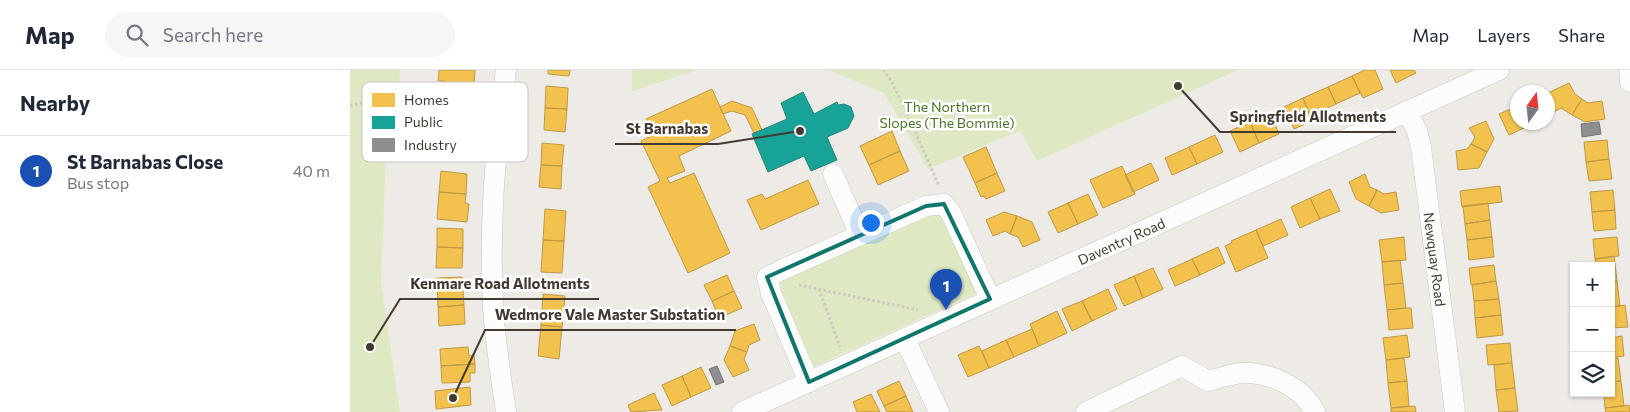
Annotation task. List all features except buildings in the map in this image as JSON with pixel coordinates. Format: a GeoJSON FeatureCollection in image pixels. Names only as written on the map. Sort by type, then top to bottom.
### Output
{"type":"FeatureCollection","features":[{"type":"Feature","properties":{"kind":"street","name":"Daventry Road"},"geometry":{"type":"LineString","coordinates":[[742,412],[1499,70]]}},
{"type":"Feature","properties":{"kind":"street"},"geometry":{"type":"LineString","coordinates":[[1629,70],[1630,82]]}},
{"type":"Feature","properties":{"kind":"street","name":"Newquay Road"},"geometry":{"type":"LineString","coordinates":[[1407,111],[1417,131],[1421,147],[1455,412]]}},
{"type":"Feature","properties":{"kind":"street"},"geometry":{"type":"LineString","coordinates":[[497,162],[493,219],[493,307],[506,412]]}},
{"type":"Feature","properties":{"kind":"street"},"geometry":{"type":"LineString","coordinates":[[833,174],[860,235]]}},
{"type":"Feature","properties":{"kind":"street"},"geometry":{"type":"LineString","coordinates":[[809,382],[771,293],[767,277],[926,206],[944,204],[951,213],[990,299]]}},
{"type":"Feature","properties":{"kind":"street"},"geometry":{"type":"LineString","coordinates":[[905,339],[939,412]]}},
{"type":"Feature","properties":{"kind":"street"},"geometry":{"type":"LineString","coordinates":[[1086,412],[1182,366],[1208,381],[1250,372],[1286,383],[1310,402],[1315,412]]}},
{"type":"Feature","properties":{"kind":"path"},"geometry":{"type":"LineString","coordinates":[[883,70],[898,94],[936,176],[944,204]]}},
{"type":"Feature","properties":{"kind":"path"},"geometry":{"type":"LineString","coordinates":[[488,82],[504,79]]}},
{"type":"Feature","properties":{"kind":"path"},"geometry":{"type":"LineString","coordinates":[[767,277],[929,312],[935,325]]}},
{"type":"Feature","properties":{"kind":"path"},"geometry":{"type":"LineString","coordinates":[[818,289],[847,365]]}},
{"type":"Feature","properties":{"kind":"highlighted area"},"geometry":{"type":"Polygon","coordinates":[[[944,204],[990,299],[809,382],[767,277],[926,206],[944,204]]]}},
{"type":"Feature","properties":{"kind":"green space"},"geometry":{"type":"Polygon","coordinates":[[[350,70],[400,70],[399,82],[362,82],[362,162],[386,162],[381,282],[400,412],[350,412],[350,70]]]}},
{"type":"Feature","properties":{"kind":"green space"},"geometry":{"type":"Polygon","coordinates":[[[632,70],[698,70],[632,91],[632,70]]]}},
{"type":"Feature","properties":{"kind":"green space","name":"The Northern Slopes (The Bommie)"},"geometry":{"type":"Polygon","coordinates":[[[828,70],[1238,70],[1037,161],[1020,131],[928,169],[884,93],[828,70]]]}},
{"type":"Feature","properties":{"kind":"green space"},"geometry":{"type":"Polygon","coordinates":[[[941,207],[977,293],[813,367],[780,292],[782,281],[790,273],[941,207]]]}},
{"type":"Feature","properties":{"kind":"place","name":"Springfield Allotments"},"geometry":{"type":"Point","coordinates":[1178,86]}},
{"type":"Feature","properties":{"kind":"place","name":"St Barnabas"},"geometry":{"type":"Point","coordinates":[800,131]}},
{"type":"Feature","properties":{"kind":"place","name":"St Barnabas Close"},"geometry":{"type":"Point","coordinates":[946,310]}},
{"type":"Feature","properties":{"kind":"place","name":"Kenmare Road Allotments"},"geometry":{"type":"Point","coordinates":[370,347]}},
{"type":"Feature","properties":{"kind":"place","name":"Wedmore Vale Master Substation"},"geometry":{"type":"Point","coordinates":[453,398]}}]}
